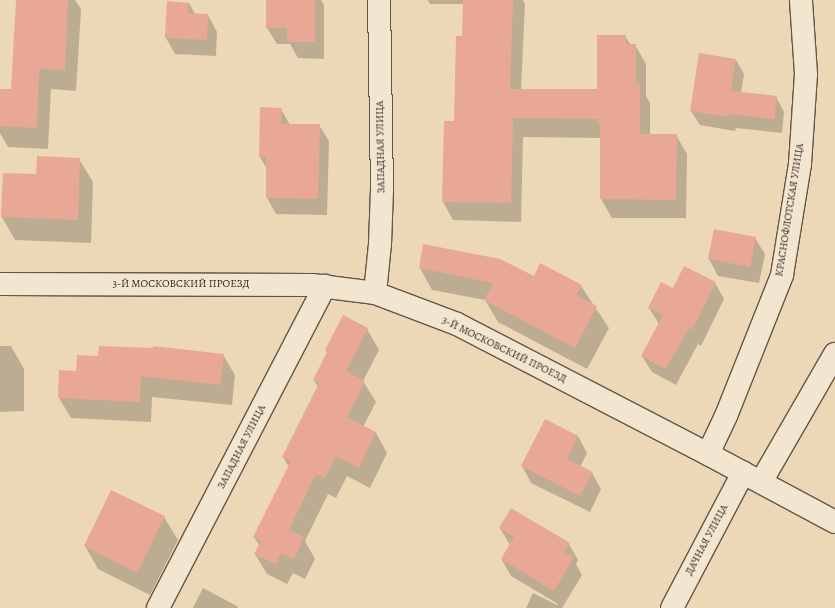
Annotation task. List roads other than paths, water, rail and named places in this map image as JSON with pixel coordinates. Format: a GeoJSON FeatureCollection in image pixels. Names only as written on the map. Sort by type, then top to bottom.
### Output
{"type":"FeatureCollection","features":[{"type":"Feature","properties":{"kind":"street","name":"ЗАПАДНАЯ УЛИЦА"},"geometry":{"type":"LineString","coordinates":[[376,293],[382,190],[378,0]]}},
{"type":"Feature","properties":{"kind":"street","name":"КРАСНОФЛОТСКАЯ УЛИЦА"},"geometry":{"type":"LineString","coordinates":[[708,454],[726,416],[782,275],[800,164],[806,82],[801,0]]}},
{"type":"Feature","properties":{"kind":"street","name":"3-Й МОСКОВСКИЙ ПРОЕЗД"},"geometry":{"type":"LineString","coordinates":[[0,284],[325,286],[376,293],[457,324],[708,454],[835,522]]}},
{"type":"Feature","properties":{"kind":"street","name":"ЗАПАДНАЯ УЛИЦА"},"geometry":{"type":"LineString","coordinates":[[158,608],[325,286]]}},
{"type":"Feature","properties":{"kind":"street","name":"ДАЧНАЯ УЛИЦА"},"geometry":{"type":"LineString","coordinates":[[672,608],[752,478],[835,354]]}}]}
